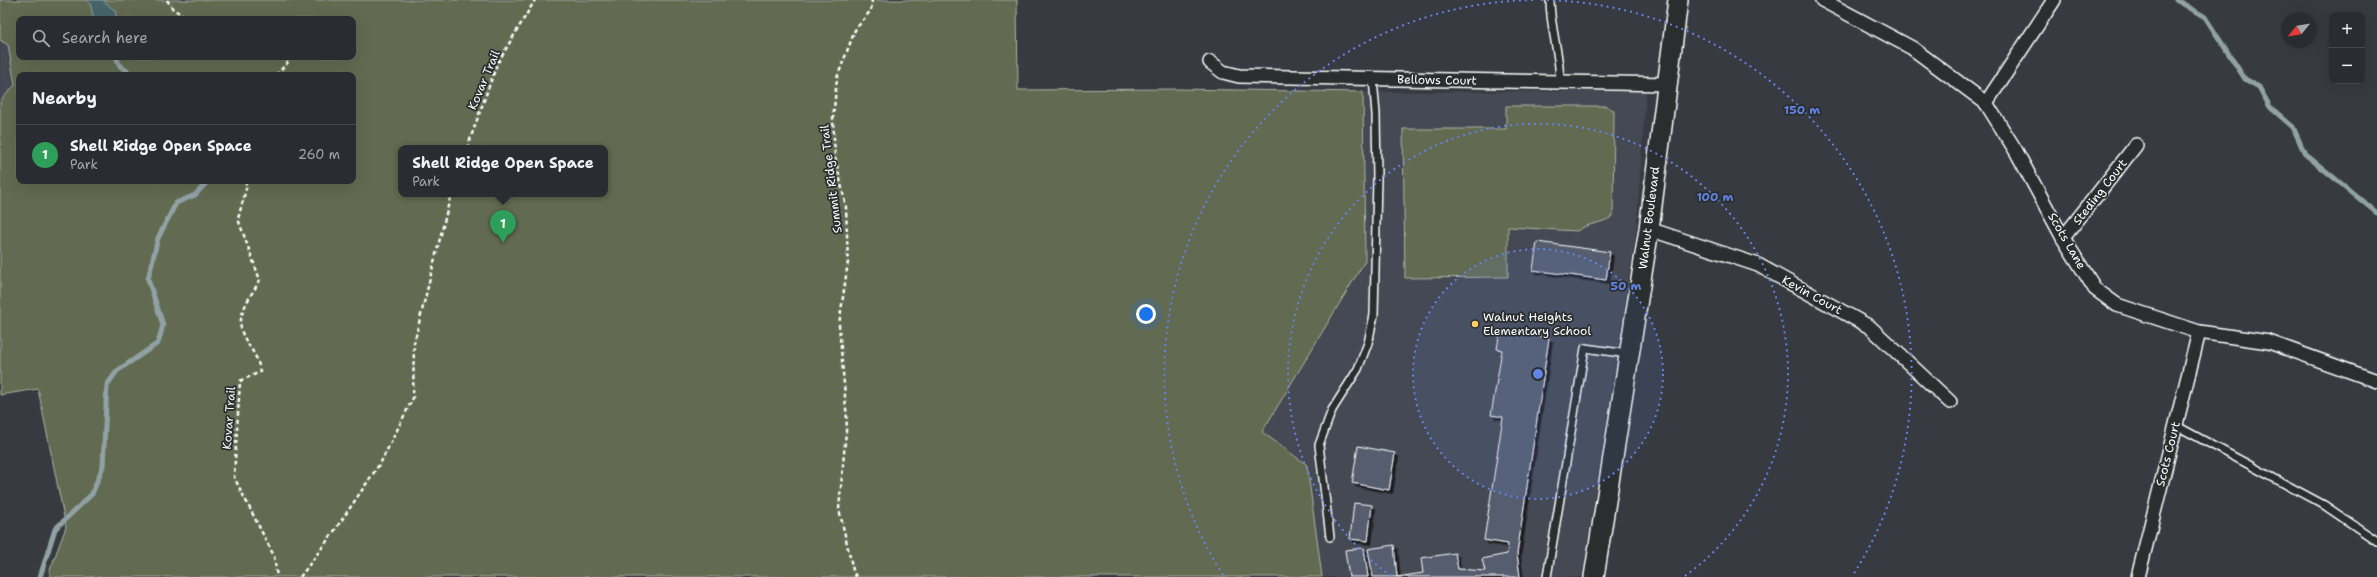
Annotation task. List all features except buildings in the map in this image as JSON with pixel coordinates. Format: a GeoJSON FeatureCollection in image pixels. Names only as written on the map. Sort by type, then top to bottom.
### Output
{"type":"FeatureCollection","features":[{"type":"Feature","properties":{"kind":"street","name":"Walnut Boulevard"},"geometry":{"type":"LineString","coordinates":[[1594,577],[1628,354],[1649,229],[1657,154],[1668,84],[1678,0]]}},
{"type":"Feature","properties":{"kind":"street","name":"Scots Lane"},"geometry":{"type":"LineString","coordinates":[[1822,0],[1912,48],[1986,103],[2016,151],[2063,238],[2095,289],[2117,305],[2198,332],[2269,342],[2377,381]]}},
{"type":"Feature","properties":{"kind":"street"},"geometry":{"type":"LineString","coordinates":[[1986,103],[2054,0]]}},
{"type":"Feature","properties":{"kind":"street","name":"Bellows Court"},"geometry":{"type":"LineString","coordinates":[[1210,62],[1223,72],[1239,76],[1668,84]]}},
{"type":"Feature","properties":{"kind":"street","name":"Steding Court"},"geometry":{"type":"LineString","coordinates":[[2063,238],[2136,145]]}},
{"type":"Feature","properties":{"kind":"street","name":"Kevin Court"},"geometry":{"type":"LineString","coordinates":[[1649,229],[1758,265],[1870,327],[1950,402]]}},
{"type":"Feature","properties":{"kind":"street","name":"Scots Court"},"geometry":{"type":"LineString","coordinates":[[2138,577],[2198,332]]}},
{"type":"Feature","properties":{"kind":"lane"},"geometry":{"type":"LineString","coordinates":[[1550,0],[1550,21],[1560,64],[1560,82]]}},
{"type":"Feature","properties":{"kind":"lane"},"geometry":{"type":"LineString","coordinates":[[1330,537],[1319,445],[1332,410],[1358,369],[1368,343],[1374,315],[1377,171],[1376,114],[1373,79]]}},
{"type":"Feature","properties":{"kind":"lane"},"geometry":{"type":"LineString","coordinates":[[1547,577],[1585,348],[1628,354]]}},
{"type":"Feature","properties":{"kind":"lane"},"geometry":{"type":"LineString","coordinates":[[2176,425],[2324,505],[2377,542]]}},
{"type":"Feature","properties":{"kind":"path"},"geometry":{"type":"LineString","coordinates":[[167,0],[173,9],[185,16]]}},
{"type":"Feature","properties":{"kind":"path","name":"Kovar Trail"},"geometry":{"type":"LineString","coordinates":[[468,145],[498,64],[536,0]]}},
{"type":"Feature","properties":{"kind":"path","name":"Summit Ridge Trail"},"geometry":{"type":"LineString","coordinates":[[856,577],[852,570],[839,510],[848,420],[839,325],[848,262],[846,207],[835,156],[833,119],[837,78],[855,30],[871,10],[872,0]]}},
{"type":"Feature","properties":{"kind":"path"},"geometry":{"type":"LineString","coordinates":[[279,72],[290,60]]}},
{"type":"Feature","properties":{"kind":"path","name":"Kovar Trail"},"geometry":{"type":"LineString","coordinates":[[246,184],[238,219],[260,280],[244,307],[241,329],[259,360],[260,372],[240,381],[234,477],[274,556],[277,577]]}},
{"type":"Feature","properties":{"kind":"path"},"geometry":{"type":"LineString","coordinates":[[300,577],[333,533],[380,462],[413,398],[414,343],[450,197]]}},
{"type":"Feature","properties":{"kind":"shaded area"},"geometry":{"type":"Polygon","coordinates":[[[0,40],[8,45],[15,85],[0,101],[0,40]]]}},
{"type":"Feature","properties":{"kind":"shaded area","name":"Walnut Heights Elementary School"},"geometry":{"type":"Polygon","coordinates":[[[1646,91],[1636,233],[1582,577],[1322,577],[1307,465],[1262,432],[1365,261],[1363,92],[1646,91]]]}},
{"type":"Feature","properties":{"kind":"green space"},"geometry":{"type":"Polygon","coordinates":[[[0,0],[1017,0],[1018,90],[1176,89],[1363,92],[1365,261],[1262,432],[1307,465],[1322,577],[50,577],[50,570],[66,527],[38,389],[0,395],[0,101],[15,85],[8,45],[0,40],[0,0]]]}},
{"type":"Feature","properties":{"kind":"green space"},"geometry":{"type":"Polygon","coordinates":[[[1506,106],[1607,106],[1614,111],[1613,216],[1577,231],[1508,227],[1508,277],[1405,278],[1403,129],[1506,129],[1506,106]]]}},
{"type":"Feature","properties":{"kind":"water"},"geometry":{"type":"Polygon","coordinates":[[[86,0],[103,0],[115,11],[116,16],[93,16],[90,3],[86,0]]]}},
{"type":"Feature","properties":{"kind":"waterway"},"geometry":{"type":"LineString","coordinates":[[2177,0],[2205,17],[2245,79],[2259,87],[2270,107],[2293,127],[2305,154],[2377,213]]}},
{"type":"Feature","properties":{"kind":"waterway"},"geometry":{"type":"LineString","coordinates":[[117,60],[120,66],[129,72]]}},
{"type":"Feature","properties":{"kind":"waterway"},"geometry":{"type":"LineString","coordinates":[[40,577],[55,529],[92,494],[103,466],[107,385],[117,371],[158,343],[163,325],[148,279],[158,238],[176,203],[195,195],[205,184]]}},
{"type":"Feature","properties":{"kind":"place","name":"Shell Ridge Open Space"},"geometry":{"type":"Point","coordinates":[503,243]}},
{"type":"Feature","properties":{"kind":"place","name":"Walnut Heights Elementary School"},"geometry":{"type":"Point","coordinates":[1475,324]}}]}
